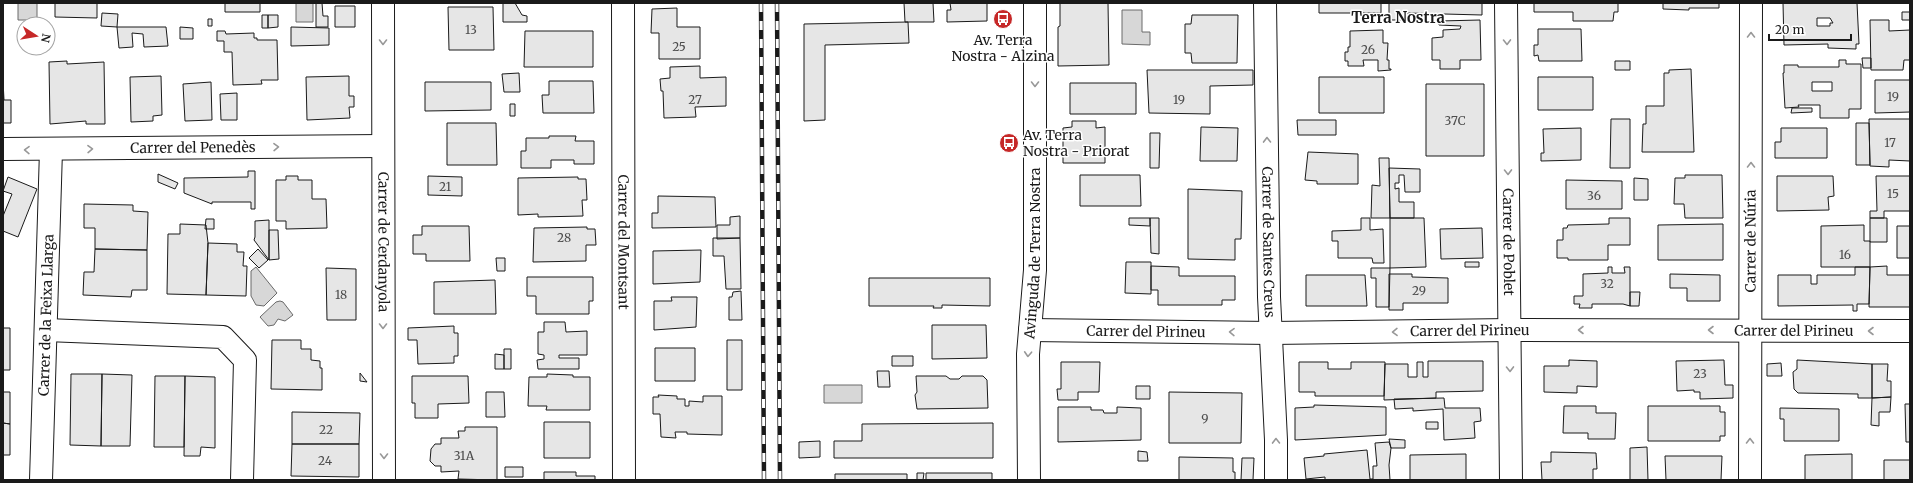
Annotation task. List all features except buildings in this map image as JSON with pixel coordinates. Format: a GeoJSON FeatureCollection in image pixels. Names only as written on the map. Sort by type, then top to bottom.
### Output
{"type":"FeatureCollection","features":[{"type":"Feature","properties":{"kind":"street","name":"Carrer de Cerdanyola"},"geometry":{"type":"LineString","coordinates":[[383,3],[384,480]]}},
{"type":"Feature","properties":{"kind":"street","name":"Carrer del Montsant"},"geometry":{"type":"LineString","coordinates":[[623,3],[624,480]]}},
{"type":"Feature","properties":{"kind":"street","name":"Avinguda de Terra Nostra"},"geometry":{"type":"LineString","coordinates":[[1029,480],[1028,354],[1035,270],[1035,3]]}},
{"type":"Feature","properties":{"kind":"street","name":"Carrer de Santes Creus"},"geometry":{"type":"LineString","coordinates":[[1266,3],[1269,297],[1276,480]]}},
{"type":"Feature","properties":{"kind":"street","name":"Carrer de Poblet"},"geometry":{"type":"LineString","coordinates":[[1506,3],[1511,480]]}},
{"type":"Feature","properties":{"kind":"street","name":"Carrer de Núria"},"geometry":{"type":"LineString","coordinates":[[1750,480],[1751,3]]}},
{"type":"Feature","properties":{"kind":"street","name":"Carrer del Penedès"},"geometry":{"type":"LineString","coordinates":[[3,149],[51,150],[383,146]]}},
{"type":"Feature","properties":{"kind":"street","name":"Carrer de la Feixa Llarga"},"geometry":{"type":"LineString","coordinates":[[41,480],[51,150]]}},
{"type":"Feature","properties":{"kind":"street"},"geometry":{"type":"LineString","coordinates":[[46,330],[223,337],[245,360],[242,480]]}},
{"type":"Feature","properties":{"kind":"street","name":"Carrer del Pirineu"},"geometry":{"type":"LineString","coordinates":[[1030,330],[1271,333],[1510,330],[1910,331]]}},
{"type":"Feature","properties":{"kind":"shaded area"},"geometry":{"type":"Polygon","coordinates":[[[18,3],[37,3],[37,16],[18,16],[18,3]]]}},
{"type":"Feature","properties":{"kind":"shaded area"},"geometry":{"type":"Polygon","coordinates":[[[296,3],[313,3],[313,22],[296,22],[296,3]]]}},
{"type":"Feature","properties":{"kind":"shaded area"},"geometry":{"type":"Polygon","coordinates":[[[1122,10],[1142,10],[1142,32],[1150,32],[1150,45],[1122,44],[1122,10]]]}},
{"type":"Feature","properties":{"kind":"shaded area"},"geometry":{"type":"Polygon","coordinates":[[[256,267],[277,293],[264,306],[256,305],[251,296],[251,271],[256,267]]]}},
{"type":"Feature","properties":{"kind":"shaded area"},"geometry":{"type":"Polygon","coordinates":[[[276,302],[283,302],[293,315],[285,321],[278,319],[274,325],[268,326],[260,317],[276,302]]]}},
{"type":"Feature","properties":{"kind":"shaded area"},"geometry":{"type":"Polygon","coordinates":[[[824,385],[862,385],[862,403],[824,403],[824,385]]]}},
{"type":"Feature","properties":{"kind":"railway"},"geometry":{"type":"LineString","coordinates":[[761,3],[764,480]]}},
{"type":"Feature","properties":{"kind":"railway"},"geometry":{"type":"LineString","coordinates":[[777,3],[780,480]]}},
{"type":"Feature","properties":{"kind":"place","name":"Av. Terra Nostra - Alzina"},"geometry":{"type":"Point","coordinates":[1003,19]}},
{"type":"Feature","properties":{"kind":"place","name":"Av. Terra Nostra - Priorat"},"geometry":{"type":"Point","coordinates":[1009,143]}},
{"type":"Feature","properties":{"kind":"district","name":"Terra Nostra"},"geometry":{"type":"Point","coordinates":[1398,17]}}]}
